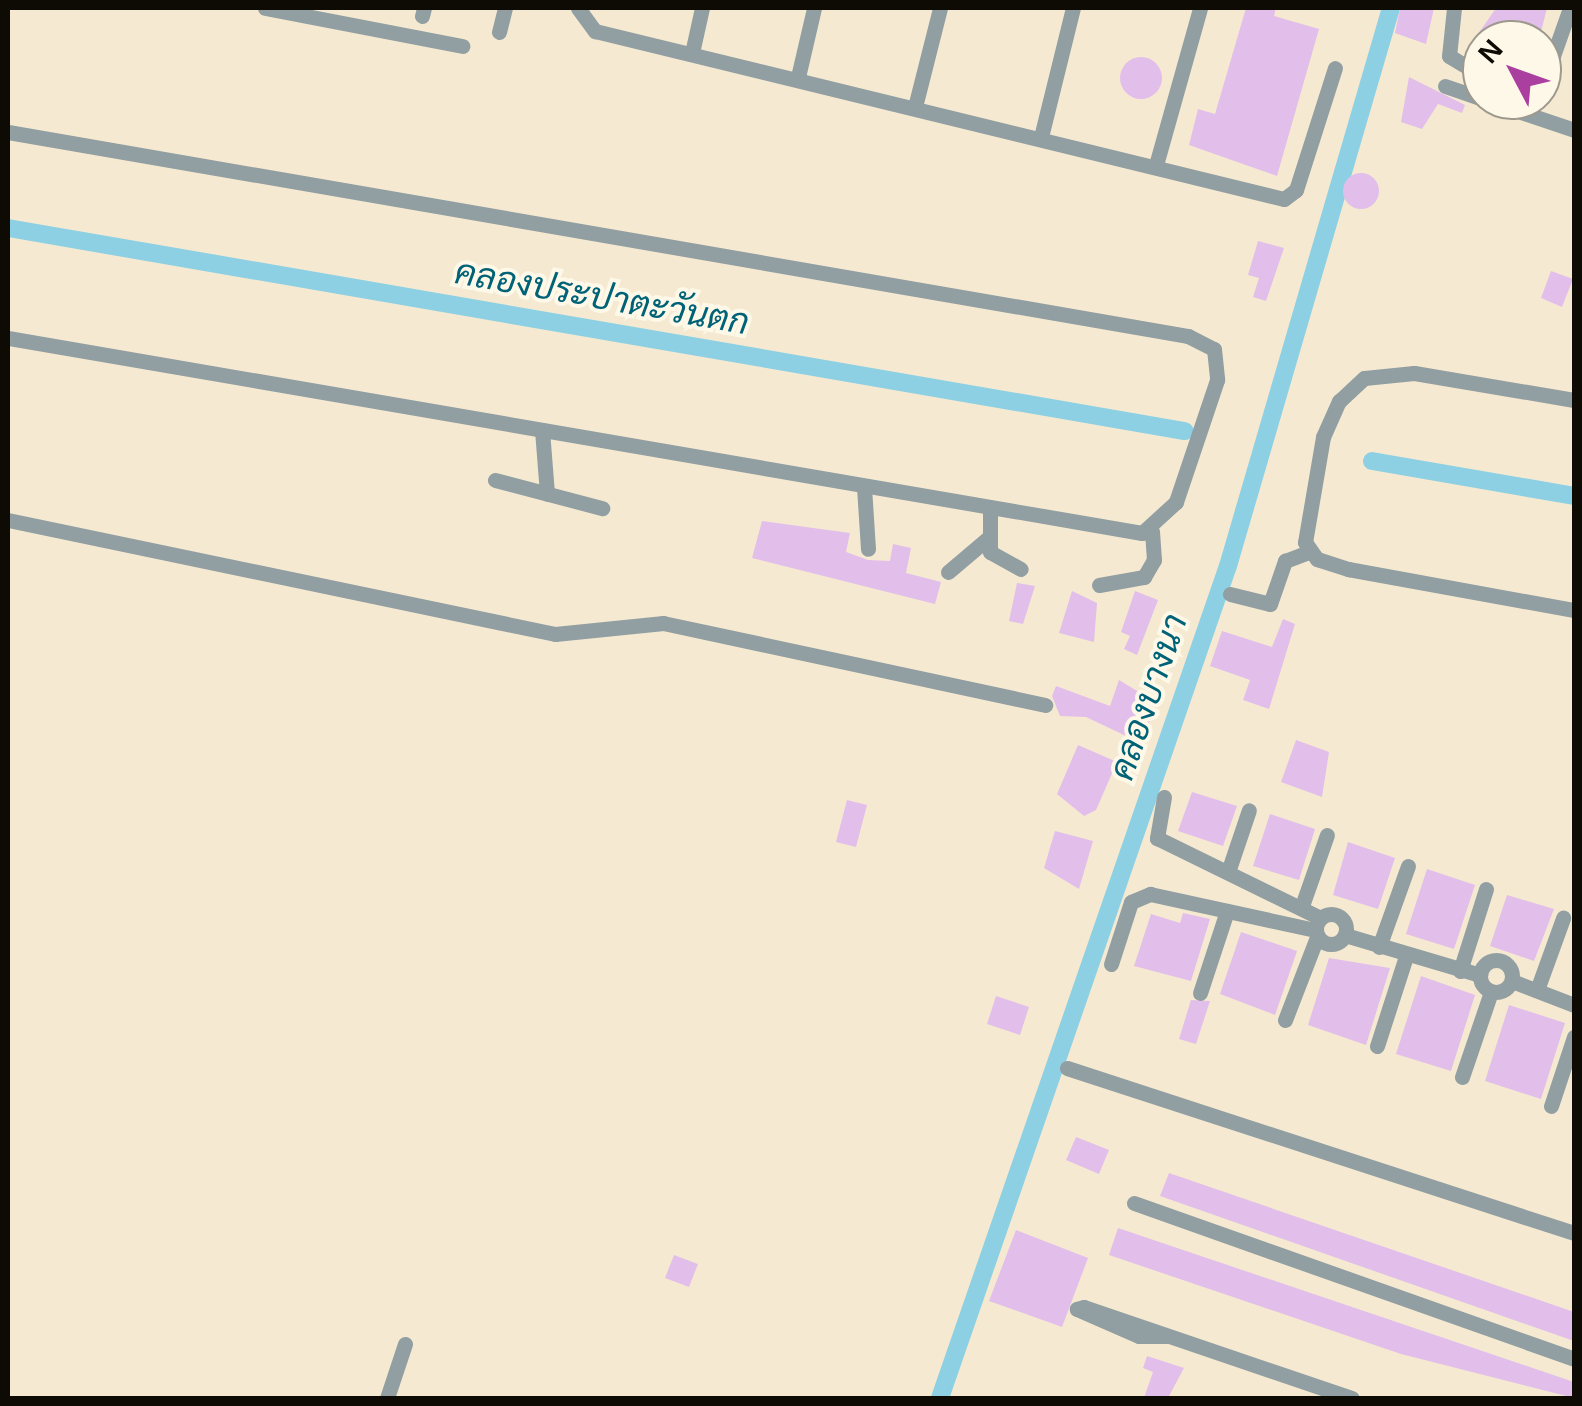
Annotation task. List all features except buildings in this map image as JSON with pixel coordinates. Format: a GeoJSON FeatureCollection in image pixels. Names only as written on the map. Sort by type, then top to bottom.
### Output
{"type":"FeatureCollection","features":[{"type":"Feature","properties":{"kind":"street"},"geometry":{"type":"LineString","coordinates":[[265,8],[462,46]]}},
{"type":"Feature","properties":{"kind":"street"},"geometry":{"type":"LineString","coordinates":[[499,32],[505,8]]}},
{"type":"Feature","properties":{"kind":"street"},"geometry":{"type":"LineString","coordinates":[[578,8],[595,31],[916,103],[1290,197],[1335,68]]}},
{"type":"Feature","properties":{"kind":"street"},"geometry":{"type":"LineString","coordinates":[[692,53],[702,8]]}},
{"type":"Feature","properties":{"kind":"street"},"geometry":{"type":"LineString","coordinates":[[798,77],[814,8]]}},
{"type":"Feature","properties":{"kind":"street"},"geometry":{"type":"LineString","coordinates":[[916,103],[940,8]]}},
{"type":"Feature","properties":{"kind":"street"},"geometry":{"type":"LineString","coordinates":[[1041,137],[1073,8]]}},
{"type":"Feature","properties":{"kind":"street"},"geometry":{"type":"LineString","coordinates":[[1156,166],[1200,8]]}},
{"type":"Feature","properties":{"kind":"street"},"geometry":{"type":"LineString","coordinates":[[1454,8],[1449,56],[1462,64]]}},
{"type":"Feature","properties":{"kind":"street"},"geometry":{"type":"LineString","coordinates":[[1445,86],[1462,92]]}},
{"type":"Feature","properties":{"kind":"street"},"geometry":{"type":"LineString","coordinates":[[1545,120],[1574,130]]}},
{"type":"Feature","properties":{"kind":"street"},"geometry":{"type":"LineString","coordinates":[[8,132],[1188,336],[1214,349],[1214,398],[1176,502],[1152,530],[1154,560],[1144,577],[1099,585]]}},
{"type":"Feature","properties":{"kind":"street"},"geometry":{"type":"LineString","coordinates":[[8,338],[864,487],[1152,530]]}},
{"type":"Feature","properties":{"kind":"street"},"geometry":{"type":"LineString","coordinates":[[1309,552],[1323,437],[1338,401],[1364,378],[1414,372],[1574,400]]}},
{"type":"Feature","properties":{"kind":"street"},"geometry":{"type":"LineString","coordinates":[[542,430],[547,494]]}},
{"type":"Feature","properties":{"kind":"street"},"geometry":{"type":"LineString","coordinates":[[495,480],[602,508]]}},
{"type":"Feature","properties":{"kind":"street"},"geometry":{"type":"LineString","coordinates":[[864,487],[868,549]]}},
{"type":"Feature","properties":{"kind":"street"},"geometry":{"type":"LineString","coordinates":[[990,508],[987,539],[997,560],[1021,569]]}},
{"type":"Feature","properties":{"kind":"street"},"geometry":{"type":"LineString","coordinates":[[8,520],[555,634],[663,622],[1045,705]]}},
{"type":"Feature","properties":{"kind":"street"},"geometry":{"type":"LineString","coordinates":[[948,572],[987,539]]}},
{"type":"Feature","properties":{"kind":"street"},"geometry":{"type":"LineString","coordinates":[[1230,594],[1270,604],[1285,562],[1309,552],[1348,569],[1574,610]]}},
{"type":"Feature","properties":{"kind":"street"},"geometry":{"type":"LineString","coordinates":[[1164,798],[1157,838],[1303,903],[1318,928],[1335,944],[1345,935]]}},
{"type":"Feature","properties":{"kind":"street"},"geometry":{"type":"LineString","coordinates":[[1229,869],[1250,810]]}},
{"type":"Feature","properties":{"kind":"street"},"geometry":{"type":"LineString","coordinates":[[1303,903],[1327,835]]}},
{"type":"Feature","properties":{"kind":"street"},"geometry":{"type":"LineString","coordinates":[[1379,946],[1408,866]]}},
{"type":"Feature","properties":{"kind":"street"},"geometry":{"type":"LineString","coordinates":[[1460,971],[1486,889]]}},
{"type":"Feature","properties":{"kind":"street"},"geometry":{"type":"LineString","coordinates":[[1110,964],[1140,896],[1318,928],[1340,916],[1345,935]]}},
{"type":"Feature","properties":{"kind":"street"},"geometry":{"type":"LineString","coordinates":[[1200,992],[1227,911]]}},
{"type":"Feature","properties":{"kind":"street"},"geometry":{"type":"LineString","coordinates":[[1537,990],[1564,918]]}},
{"type":"Feature","properties":{"kind":"street"},"geometry":{"type":"LineString","coordinates":[[1285,1020],[1318,928]]}},
{"type":"Feature","properties":{"kind":"street"},"geometry":{"type":"LineString","coordinates":[[1345,935],[1460,971],[1480,974],[1500,960],[1512,981],[1574,1005]]}},
{"type":"Feature","properties":{"kind":"street"},"geometry":{"type":"LineString","coordinates":[[1376,1046],[1406,956]]}},
{"type":"Feature","properties":{"kind":"street"},"geometry":{"type":"LineString","coordinates":[[1480,974],[1491,992]]}},
{"type":"Feature","properties":{"kind":"street"},"geometry":{"type":"LineString","coordinates":[[1462,1077],[1491,992],[1512,981]]}},
{"type":"Feature","properties":{"kind":"street"},"geometry":{"type":"LineString","coordinates":[[1551,1106],[1574,1037]]}},
{"type":"Feature","properties":{"kind":"street"},"geometry":{"type":"LineString","coordinates":[[1066,1068],[1574,1233]]}},
{"type":"Feature","properties":{"kind":"street"},"geometry":{"type":"LineString","coordinates":[[1134,1203],[1574,1359]]}},
{"type":"Feature","properties":{"kind":"street"},"geometry":{"type":"LineString","coordinates":[[1167,1336],[1139,1336],[1076,1309],[1084,1307],[1352,1398]]}},
{"type":"Feature","properties":{"kind":"street"},"geometry":{"type":"LineString","coordinates":[[387,1398],[406,1344]]}},
{"type":"Feature","properties":{"kind":"waterway","name":"คลองบางนา"},"geometry":{"type":"LineString","coordinates":[[940,1398],[1228,566],[1391,8]]}},
{"type":"Feature","properties":{"kind":"waterway","name":"คลองประปาตะวันตก"},"geometry":{"type":"LineString","coordinates":[[8,228],[1185,431]]}},
{"type":"Feature","properties":{"kind":"waterway","name":"คลองประปาตะวันตก"},"geometry":{"type":"LineString","coordinates":[[1372,461],[1574,496]]}}]}
